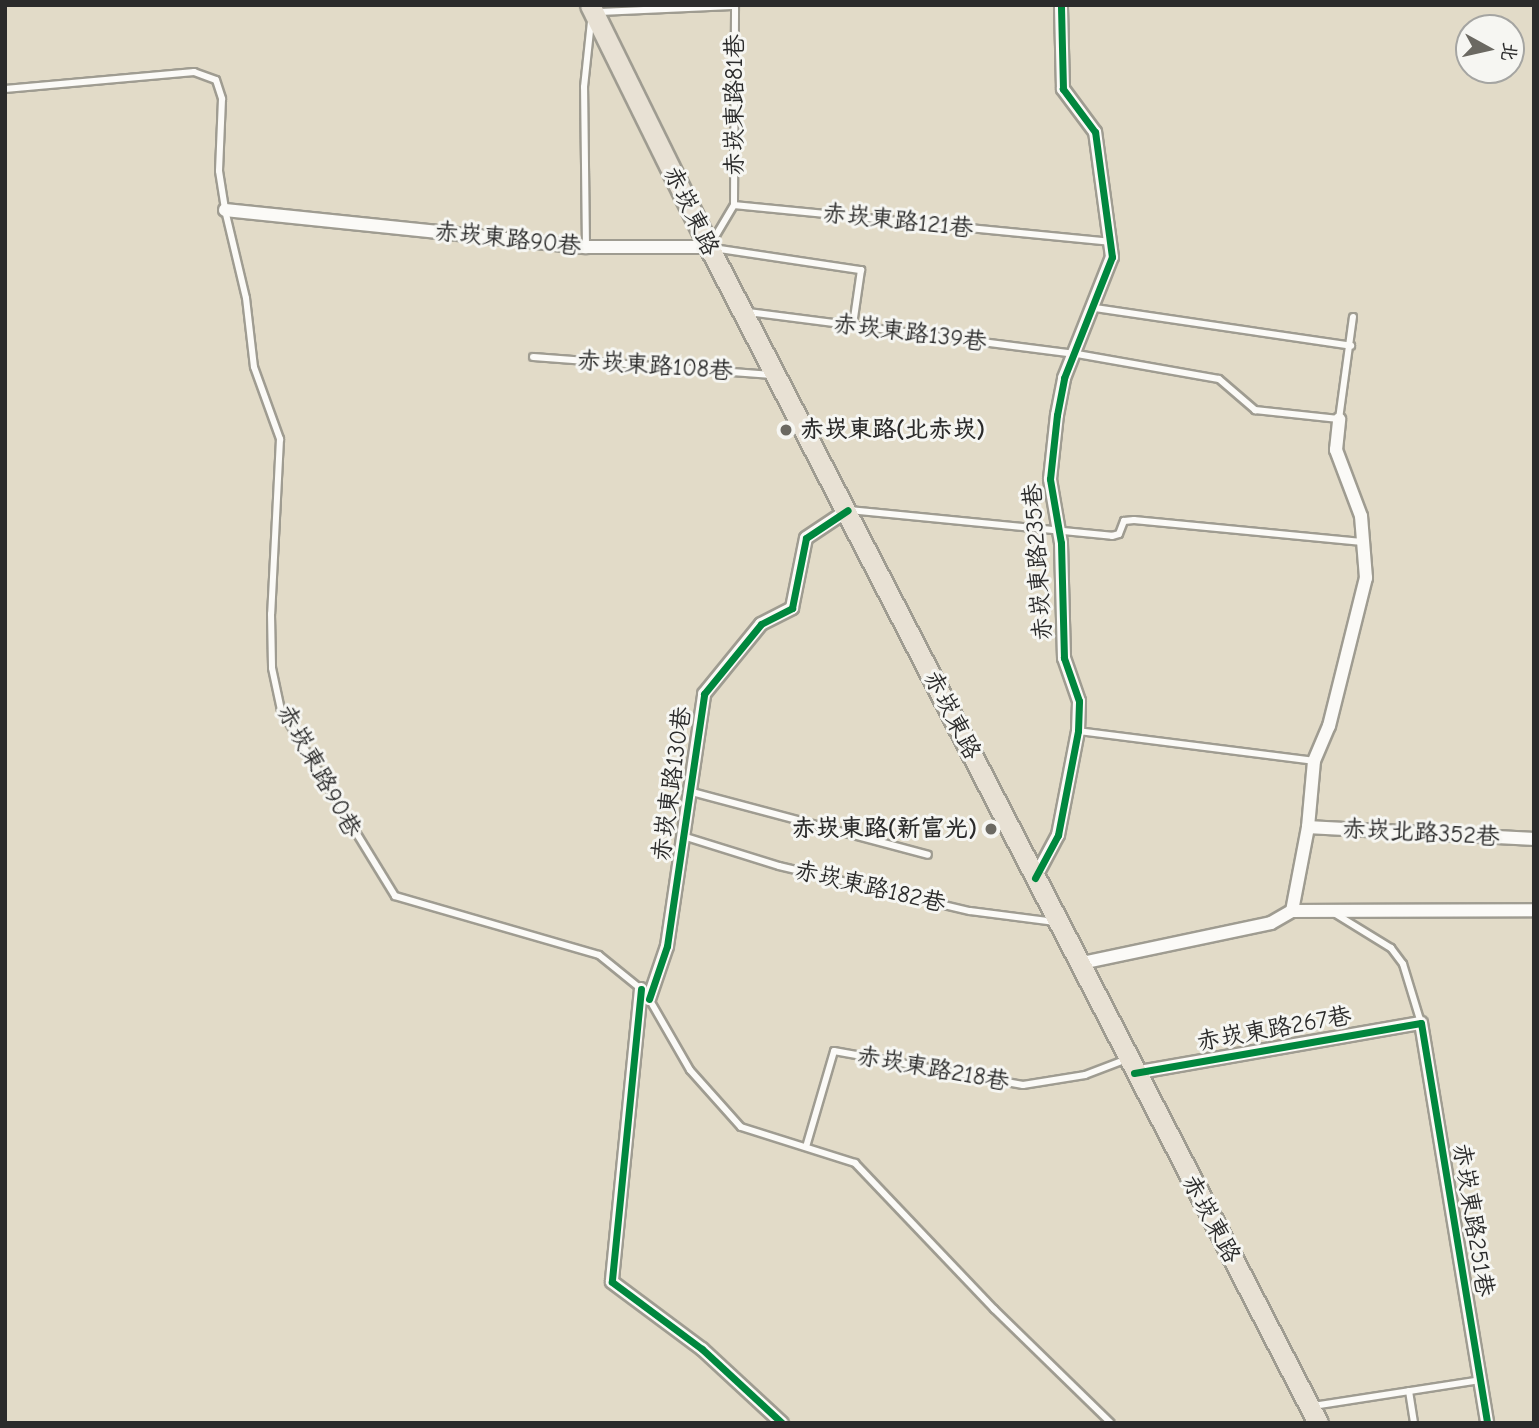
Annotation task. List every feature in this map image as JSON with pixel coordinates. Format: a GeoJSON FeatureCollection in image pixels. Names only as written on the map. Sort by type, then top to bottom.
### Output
{"type":"FeatureCollection","features":[{"type":"Feature","properties":{"kind":"main road","name":"赤崁東路"},"geometry":{"type":"LineString","coordinates":[[591,9],[709,247],[848,510],[1077,964],[1314,1415]]}},
{"type":"Feature","properties":{"kind":"street","name":"赤崁東路235巷"},"geometry":{"type":"LineString","coordinates":[[1035,878],[1058,835],[1078,732],[1077,690],[1064,658],[1058,528],[1049,479],[1065,378],[1110,268],[1111,243],[1095,132],[1063,89],[1061,5]]}},
{"type":"Feature","properties":{"kind":"street","name":"赤崁東路90巷"},"geometry":{"type":"LineString","coordinates":[[225,210],[586,247],[709,247]]}},
{"type":"Feature","properties":{"kind":"street"},"geometry":{"type":"LineString","coordinates":[[1292,911],[1308,827],[1314,761],[1329,726],[1360,616],[1366,542],[1336,450],[1339,419]]}},
{"type":"Feature","properties":{"kind":"street","name":"赤崁東路130巷"},"geometry":{"type":"LineString","coordinates":[[782,1423],[702,1349],[612,1282],[645,994],[667,946],[686,837],[699,711],[705,694],[761,624],[792,608],[806,538],[848,510]]}},
{"type":"Feature","properties":{"kind":"street","name":"赤崁北路352巷"},"geometry":{"type":"LineString","coordinates":[[1308,827],[1534,839]]}},
{"type":"Feature","properties":{"kind":"street","name":"赤崁東路251巷"},"geometry":{"type":"LineString","coordinates":[[1077,964],[1271,923],[1292,911],[1333,913],[1534,910]]}},
{"type":"Feature","properties":{"kind":"street","name":"赤崁東路251巷"},"geometry":{"type":"LineString","coordinates":[[1421,1024],[1488,1423]]}},
{"type":"Feature","properties":{"kind":"street","name":"赤崁東路267巷"},"geometry":{"type":"LineString","coordinates":[[1131,1066],[1421,1024]]}},
{"type":"Feature","properties":{"kind":"lane","name":"赤崁東路81巷"},"geometry":{"type":"LineString","coordinates":[[591,9],[736,6],[734,205]]}},
{"type":"Feature","properties":{"kind":"lane"},"geometry":{"type":"LineString","coordinates":[[586,247],[583,87],[591,9]]}},
{"type":"Feature","properties":{"kind":"lane","name":"赤崁東路90巷"},"geometry":{"type":"LineString","coordinates":[[5,89],[194,72],[216,80],[222,99],[219,171],[225,210],[246,298],[254,367],[281,439],[271,614],[272,668],[281,710],[395,896],[599,956],[645,994]]}},
{"type":"Feature","properties":{"kind":"lane","name":"赤崁東路121巷"},"geometry":{"type":"LineString","coordinates":[[734,205],[1111,243]]}},
{"type":"Feature","properties":{"kind":"lane"},"geometry":{"type":"LineString","coordinates":[[734,205],[709,247],[861,270],[853,325]]}},
{"type":"Feature","properties":{"kind":"lane"},"geometry":{"type":"LineString","coordinates":[[1095,309],[1351,346]]}},
{"type":"Feature","properties":{"kind":"lane","name":"赤崁東路139巷"},"geometry":{"type":"LineString","coordinates":[[743,311],[1077,354],[1219,379],[1255,410],[1339,419]]}},
{"type":"Feature","properties":{"kind":"lane"},"geometry":{"type":"LineString","coordinates":[[1339,419],[1353,317]]}},
{"type":"Feature","properties":{"kind":"lane","name":"赤崁東路108巷"},"geometry":{"type":"LineString","coordinates":[[533,357],[776,375]]}},
{"type":"Feature","properties":{"kind":"lane"},"geometry":{"type":"LineString","coordinates":[[848,510],[1058,528],[1116,536],[1124,521],[1134,520],[1366,542]]}},
{"type":"Feature","properties":{"kind":"lane"},"geometry":{"type":"LineString","coordinates":[[1078,732],[1314,761]]}},
{"type":"Feature","properties":{"kind":"lane","name":"赤崁東路182巷"},"geometry":{"type":"LineString","coordinates":[[692,792],[928,855]]}},
{"type":"Feature","properties":{"kind":"lane","name":"赤崁東路182巷"},"geometry":{"type":"LineString","coordinates":[[686,837],[779,866],[970,911],[1056,922]]}},
{"type":"Feature","properties":{"kind":"lane","name":"赤崁東路251巷"},"geometry":{"type":"LineString","coordinates":[[1333,913],[1391,948],[1403,964],[1421,1024]]}},
{"type":"Feature","properties":{"kind":"lane"},"geometry":{"type":"LineString","coordinates":[[645,994],[690,1070],[741,1127],[855,1163],[993,1309],[1111,1423]]}},
{"type":"Feature","properties":{"kind":"lane","name":"赤崁東路218巷"},"geometry":{"type":"LineString","coordinates":[[806,1147],[834,1051],[1023,1085],[1131,1066]]}},
{"type":"Feature","properties":{"kind":"lane"},"geometry":{"type":"LineString","coordinates":[[1314,1415],[1409,1391],[1480,1380]]}},
{"type":"Feature","properties":{"kind":"lane"},"geometry":{"type":"LineString","coordinates":[[1409,1391],[1414,1423]]}},
{"type":"Feature","properties":{"kind":"cycle path"},"geometry":{"type":"LineString","coordinates":[[1035,878],[1058,835],[1078,731],[1079,701],[1064,658],[1061,543],[1050,479],[1057,415],[1064,378],[1112,257],[1095,132],[1063,89],[1061,5]]}},
{"type":"Feature","properties":{"kind":"cycle path"},"geometry":{"type":"LineString","coordinates":[[649,999],[667,946],[704,694],[761,624],[792,608],[806,538],[848,510]]}},
{"type":"Feature","properties":{"kind":"cycle path"},"geometry":{"type":"LineString","coordinates":[[641,989],[612,1282],[702,1349],[782,1423]]}},
{"type":"Feature","properties":{"kind":"cycle path"},"geometry":{"type":"LineString","coordinates":[[1134,1073],[1421,1023],[1487,1423]]}},
{"type":"Feature","properties":{"kind":"place","name":"赤崁東路(北赤崁)"},"geometry":{"type":"Point","coordinates":[786,430]}},
{"type":"Feature","properties":{"kind":"place","name":"赤崁東路(新富光)"},"geometry":{"type":"Point","coordinates":[991,829]}}]}
